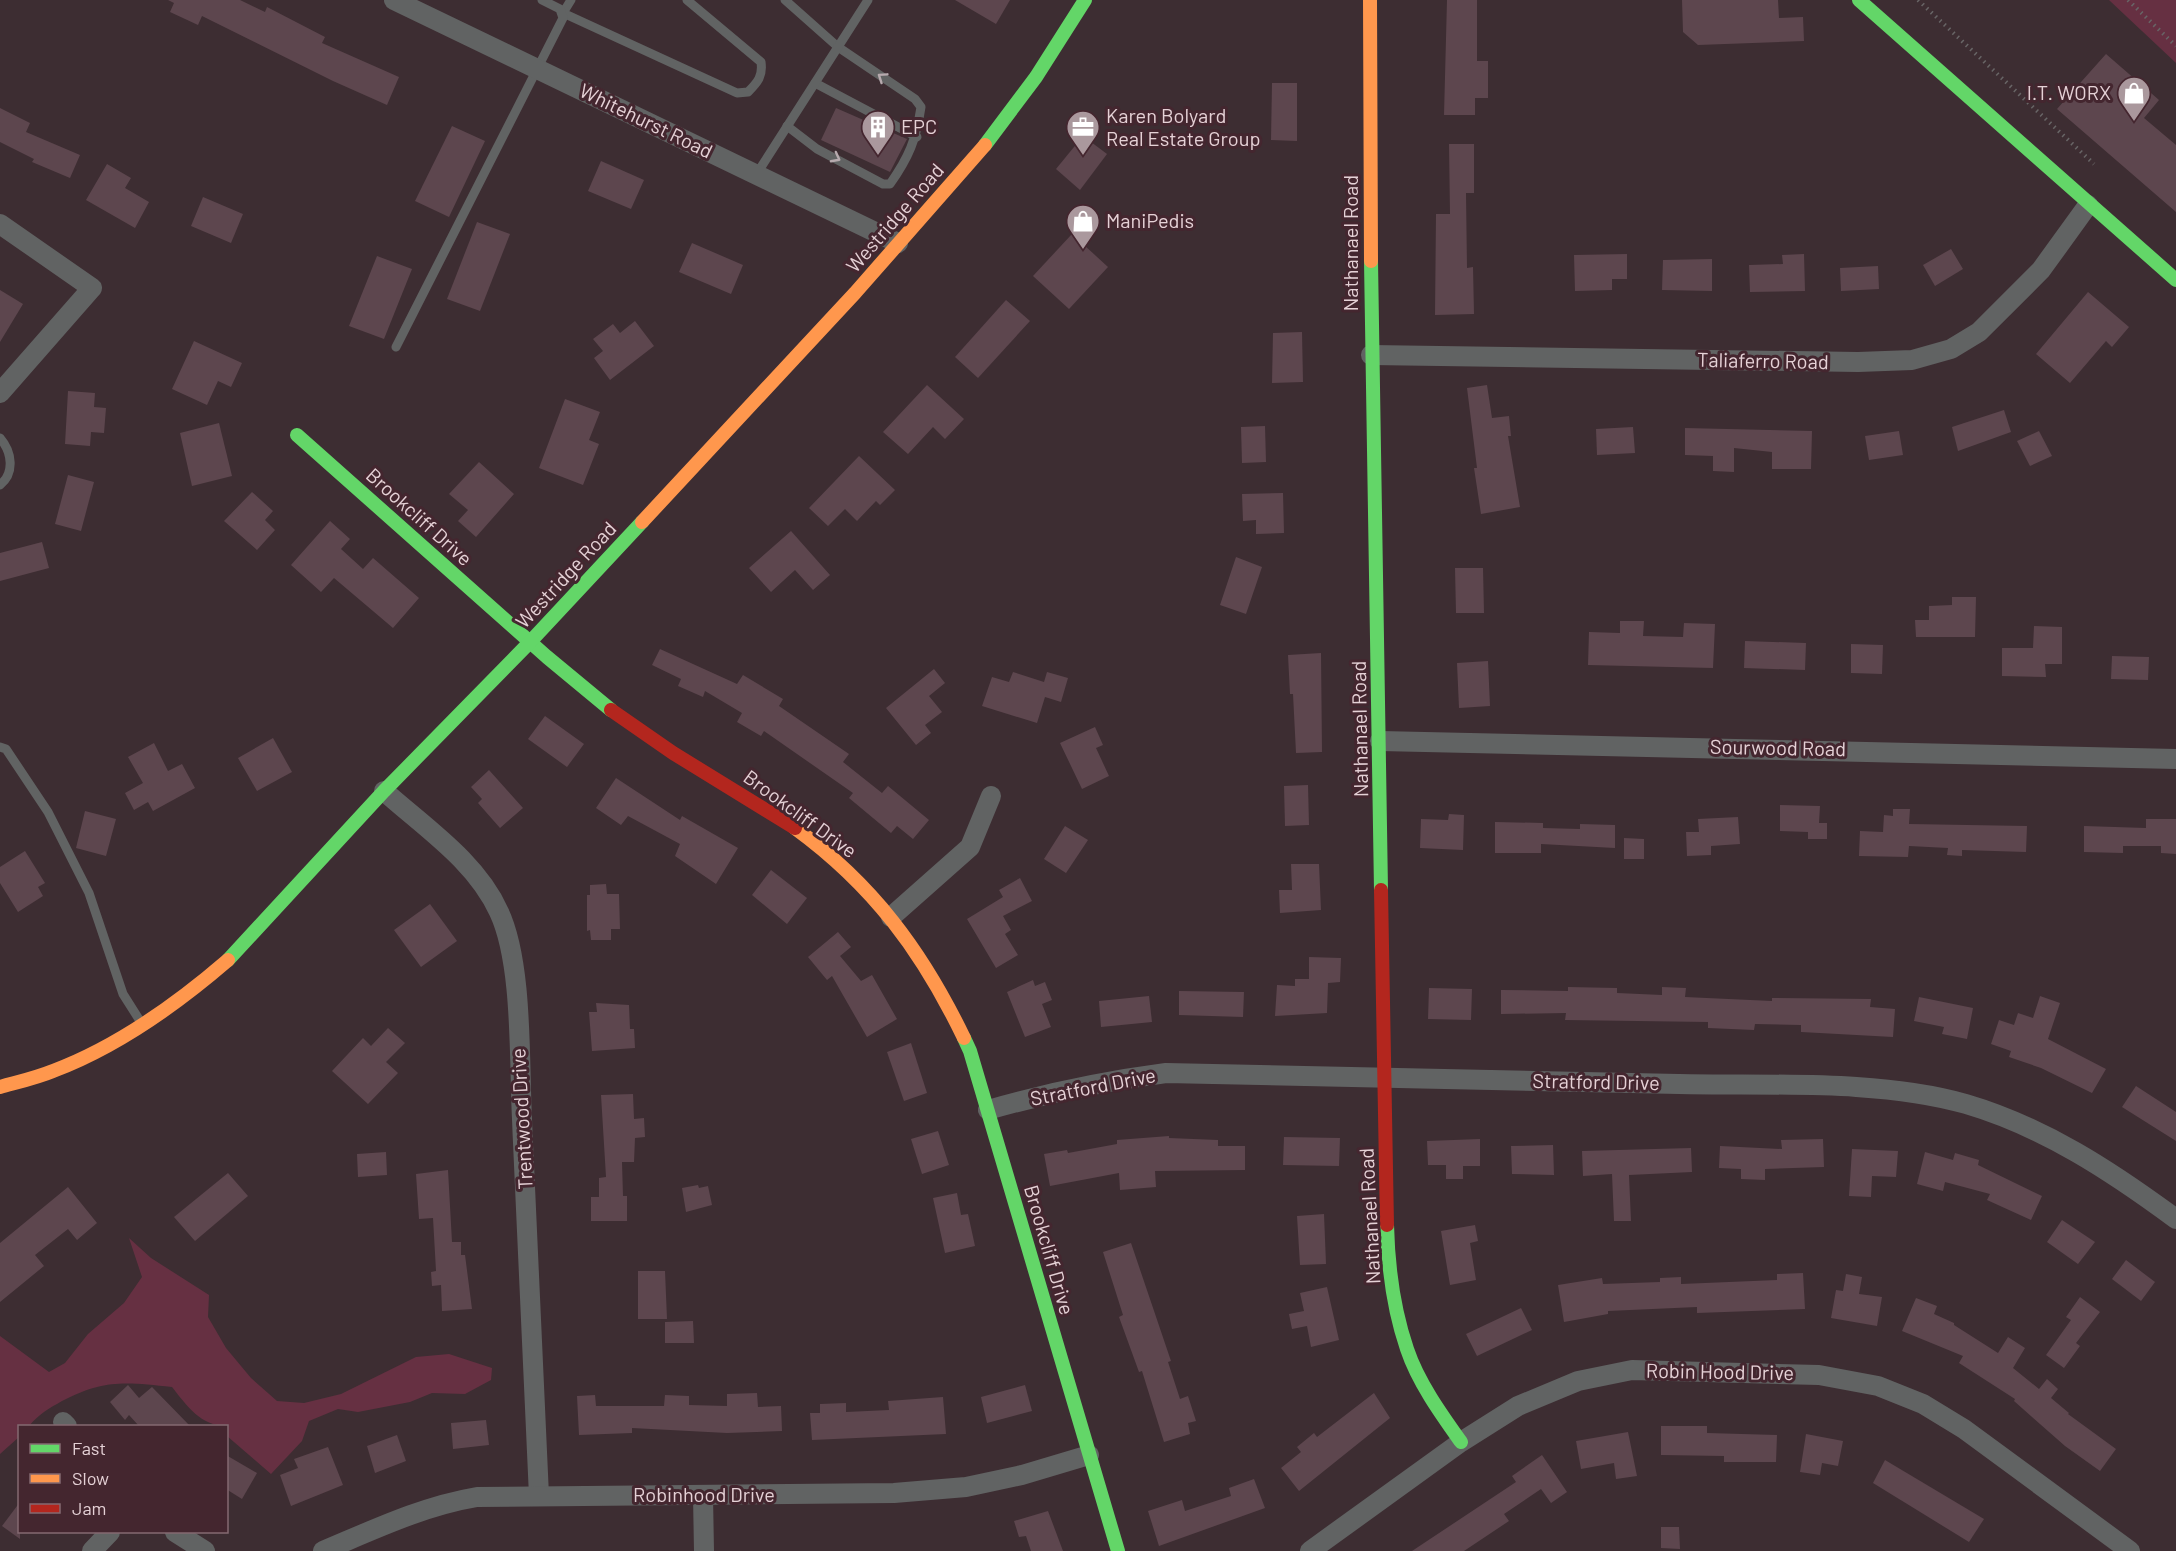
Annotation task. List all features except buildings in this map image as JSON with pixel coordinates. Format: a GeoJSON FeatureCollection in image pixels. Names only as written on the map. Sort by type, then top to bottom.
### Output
{"type":"FeatureCollection","features":[{"type":"Feature","properties":{"kind":"street","name":"Whitehurst Road"},"geometry":{"type":"LineString","coordinates":[[394,0],[898,243]]}},
{"type":"Feature","properties":{"kind":"street","name":"Westridge Road"},"geometry":{"type":"LineString","coordinates":[[0,1088],[54,1071],[143,1026],[196,988],[231,958],[384,791],[530,642],[851,298],[991,138],[1036,77],[1085,0]]}},
{"type":"Feature","properties":{"kind":"street","name":"Nathanael Road"},"geometry":{"type":"LineString","coordinates":[[1370,0],[1371,355],[1388,1262],[1395,1305],[1407,1350],[1438,1409],[1461,1442]]}},
{"type":"Feature","properties":{"kind":"street"},"geometry":{"type":"LineString","coordinates":[[1859,0],[2088,205],[2176,280]]}},
{"type":"Feature","properties":{"kind":"street","name":"Taliaferro Road"},"geometry":{"type":"LineString","coordinates":[[1371,355],[1858,362],[1912,360],[1951,349],[1979,332],[2042,270],[2088,205]]}},
{"type":"Feature","properties":{"kind":"street"},"geometry":{"type":"LineString","coordinates":[[0,224],[92,288],[0,393]]}},
{"type":"Feature","properties":{"kind":"street","name":"Brookcliff Drive"},"geometry":{"type":"LineString","coordinates":[[297,435],[530,642],[616,714],[789,825],[849,871],[891,917],[943,994],[970,1051],[1118,1551]]}},
{"type":"Feature","properties":{"kind":"street","name":"Sourwood Road"},"geometry":{"type":"LineString","coordinates":[[1380,741],[2176,759]]}},
{"type":"Feature","properties":{"kind":"street","name":"Trentwood Drive"},"geometry":{"type":"LineString","coordinates":[[384,791],[458,856],[487,889],[510,940],[518,1026],[539,1497]]}},
{"type":"Feature","properties":{"kind":"street"},"geometry":{"type":"LineString","coordinates":[[891,917],[969,847],[991,796]]}},
{"type":"Feature","properties":{"kind":"street","name":"Stratford Drive"},"geometry":{"type":"LineString","coordinates":[[988,1110],[1056,1091],[1121,1078],[1166,1073],[1902,1091],[1966,1104],[2068,1147],[2136,1189],[2176,1219]]}},
{"type":"Feature","properties":{"kind":"street","name":"Robin Hood Drive"},"geometry":{"type":"LineString","coordinates":[[1310,1551],[1461,1442],[1546,1393],[1578,1381],[1632,1370],[1820,1375],[1878,1386],[1923,1404],[1964,1429],[2130,1551]]}},
{"type":"Feature","properties":{"kind":"street","name":"Robinhood Drive"},"geometry":{"type":"LineString","coordinates":[[323,1551],[364,1543],[448,1502],[477,1497],[894,1493],[966,1488],[1022,1475],[1089,1455]]}},
{"type":"Feature","properties":{"kind":"street"},"geometry":{"type":"LineString","coordinates":[[703,1496],[704,1551]]}},
{"type":"Feature","properties":{"kind":"street"},"geometry":{"type":"LineString","coordinates":[[92,1551],[109,1533]]}},
{"type":"Feature","properties":{"kind":"street"},"geometry":{"type":"LineString","coordinates":[[176,1533],[205,1551]]}},
{"type":"Feature","properties":{"kind":"lane"},"geometry":{"type":"LineString","coordinates":[[542,0],[563,14],[737,93],[748,92],[759,81],[762,71],[761,62],[687,0]]}},
{"type":"Feature","properties":{"kind":"lane"},"geometry":{"type":"LineString","coordinates":[[396,347],[571,0]]}},
{"type":"Feature","properties":{"kind":"lane"},"geometry":{"type":"LineString","coordinates":[[785,0],[838,47],[915,99],[921,107],[917,137],[906,161],[890,184],[883,184],[818,148],[787,126]]}},
{"type":"Feature","properties":{"kind":"lane"},"geometry":{"type":"LineString","coordinates":[[756,175],[868,0]]}},
{"type":"Feature","properties":{"kind":"lane"},"geometry":{"type":"LineString","coordinates":[[815,83],[917,137]]}},
{"type":"Feature","properties":{"kind":"lane"},"geometry":{"type":"LineString","coordinates":[[0,438],[9,453],[10,463],[6,479],[0,485]]}},
{"type":"Feature","properties":{"kind":"lane"},"geometry":{"type":"LineString","coordinates":[[0,747],[6,748],[48,812],[90,893],[123,994],[143,1026]]}},
{"type":"Feature","properties":{"kind":"path"},"geometry":{"type":"LineString","coordinates":[[1918,0],[2094,164]]}},
{"type":"Feature","properties":{"kind":"path"},"geometry":{"type":"LineString","coordinates":[[2128,0],[2176,46]]}},
{"type":"Feature","properties":{"kind":"shaded area"},"geometry":{"type":"Polygon","coordinates":[[[2109,0],[2176,0],[2176,63],[2109,0]]]}},
{"type":"Feature","properties":{"kind":"shaded area"},"geometry":{"type":"Polygon","coordinates":[[[129,1238],[151,1258],[209,1295],[208,1317],[226,1348],[251,1378],[277,1401],[304,1403],[341,1394],[416,1357],[449,1354],[492,1368],[491,1380],[465,1394],[432,1393],[410,1402],[358,1412],[338,1409],[309,1421],[302,1441],[271,1474],[228,1437],[228,1425],[217,1425],[202,1419],[189,1408],[172,1387],[128,1383],[90,1389],[62,1401],[44,1412],[30,1425],[18,1425],[18,1438],[0,1454],[0,1336],[49,1372],[65,1363],[88,1334],[124,1303],[142,1277],[129,1238]]]}},
{"type":"Feature","properties":{"kind":"traffic: fast"},"geometry":{"type":"LineString","coordinates":[[985,145],[1036,77],[1085,0]]}},
{"type":"Feature","properties":{"kind":"traffic: fast"},"geometry":{"type":"LineString","coordinates":[[1859,0],[2176,280]]}},
{"type":"Feature","properties":{"kind":"traffic: fast"},"geometry":{"type":"LineString","coordinates":[[1371,261],[1381,890]]}},
{"type":"Feature","properties":{"kind":"traffic: fast"},"geometry":{"type":"LineString","coordinates":[[297,435],[547,657],[611,710]]}},
{"type":"Feature","properties":{"kind":"traffic: fast"},"geometry":{"type":"LineString","coordinates":[[228,960],[384,791],[530,642],[642,522]]}},
{"type":"Feature","properties":{"kind":"traffic: fast"},"geometry":{"type":"LineString","coordinates":[[964,1038],[970,1051],[1118,1551]]}},
{"type":"Feature","properties":{"kind":"traffic: fast"},"geometry":{"type":"LineString","coordinates":[[1387,1225],[1392,1288],[1407,1349],[1424,1386],[1461,1442]]}},
{"type":"Feature","properties":{"kind":"traffic: slow"},"geometry":{"type":"LineString","coordinates":[[1370,0],[1371,261]]}},
{"type":"Feature","properties":{"kind":"traffic: slow"},"geometry":{"type":"LineString","coordinates":[[642,522],[855,293],[985,145]]}},
{"type":"Feature","properties":{"kind":"traffic: slow"},"geometry":{"type":"LineString","coordinates":[[795,828],[848,873],[893,922],[931,976],[964,1038]]}},
{"type":"Feature","properties":{"kind":"traffic: slow"},"geometry":{"type":"LineString","coordinates":[[0,1087],[47,1073],[100,1050],[167,1008],[228,960]]}},
{"type":"Feature","properties":{"kind":"traffic: jam"},"geometry":{"type":"LineString","coordinates":[[611,710],[673,753],[795,828]]}},
{"type":"Feature","properties":{"kind":"traffic: jam"},"geometry":{"type":"LineString","coordinates":[[1381,890],[1387,1225]]}},
{"type":"Feature","properties":{"kind":"place","name":"I.T. WORX"},"geometry":{"type":"Point","coordinates":[2134,122]}},
{"type":"Feature","properties":{"kind":"place","name":"EPC"},"geometry":{"type":"Point","coordinates":[878,156]}},
{"type":"Feature","properties":{"kind":"place","name":"Karen Bolyard Real Estate Group"},"geometry":{"type":"Point","coordinates":[1083,156]}},
{"type":"Feature","properties":{"kind":"place","name":"ManiPedis"},"geometry":{"type":"Point","coordinates":[1083,250]}}]}
